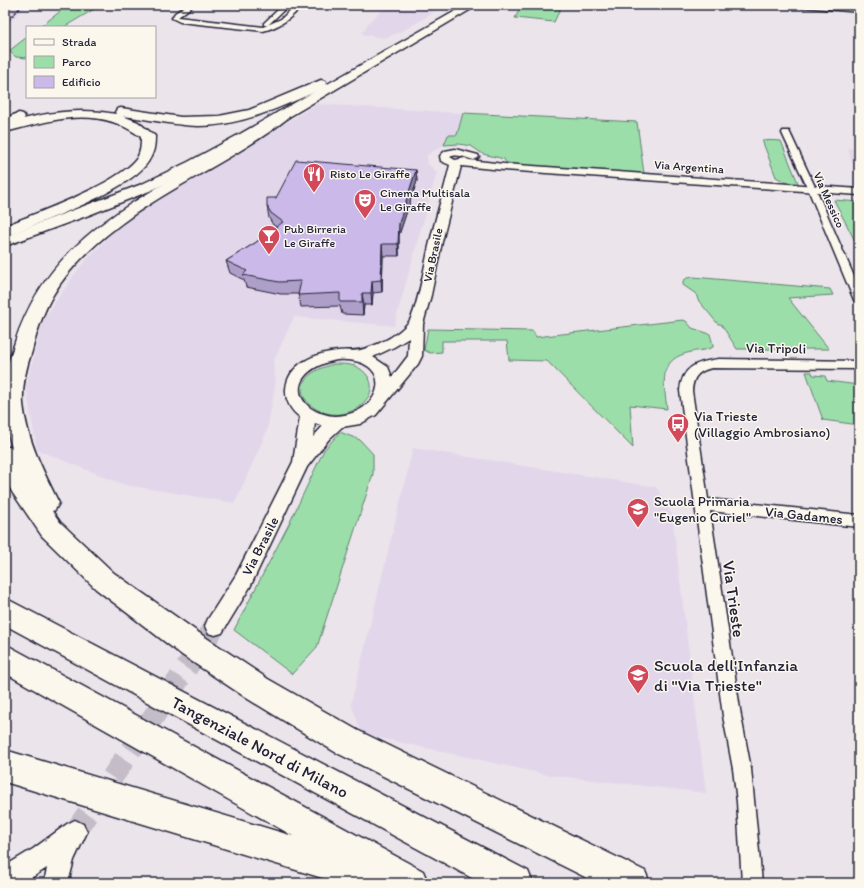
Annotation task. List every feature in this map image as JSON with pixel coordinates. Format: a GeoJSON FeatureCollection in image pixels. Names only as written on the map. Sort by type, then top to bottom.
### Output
{"type":"FeatureCollection","features":[{"type":"Feature","properties":{"kind":"highway"},"geometry":{"type":"LineString","coordinates":[[7,233],[132,184],[218,141],[458,5]]}},
{"type":"Feature","properties":{"kind":"highway"},"geometry":{"type":"LineString","coordinates":[[7,233],[84,212],[164,179],[221,151],[473,5]]}},
{"type":"Feature","properties":{"kind":"highway"},"geometry":{"type":"LineString","coordinates":[[5,122],[19,117],[52,111],[80,109],[107,110],[182,121],[225,120],[264,110],[321,84]]}},
{"type":"Feature","properties":{"kind":"highway"},"geometry":{"type":"LineString","coordinates":[[5,128],[50,116],[75,114],[100,115],[121,119],[138,127],[148,136],[148,149],[142,161],[126,176],[79,201],[7,233]]}},
{"type":"Feature","properties":{"kind":"highway"},"geometry":{"type":"LineString","coordinates":[[77,555],[34,478],[23,450],[14,408],[13,388],[30,324],[48,289],[70,263],[128,212],[158,192],[255,137],[283,115]]}},
{"type":"Feature","properties":{"kind":"highway"},"geometry":{"type":"LineString","coordinates":[[5,455],[20,485],[51,530],[105,581],[192,645],[258,689],[346,741],[633,883]]}},
{"type":"Feature","properties":{"kind":"highway","name":"Tangenziale Nord di Milano"},"geometry":{"type":"LineString","coordinates":[[5,611],[516,883]]}},
{"type":"Feature","properties":{"kind":"highway"},"geometry":{"type":"LineString","coordinates":[[5,658],[411,883]]}},
{"type":"Feature","properties":{"kind":"highway"},"geometry":{"type":"LineString","coordinates":[[5,766],[395,883]]}},
{"type":"Feature","properties":{"kind":"street"},"geometry":{"type":"LineString","coordinates":[[191,5],[177,14],[176,18],[180,20],[253,28],[271,28],[280,23],[299,5]]}},
{"type":"Feature","properties":{"kind":"street"},"geometry":{"type":"LineString","coordinates":[[253,28],[264,25],[286,5]]}},
{"type":"Feature","properties":{"kind":"street"},"geometry":{"type":"LineString","coordinates":[[803,5],[859,10]]}},
{"type":"Feature","properties":{"kind":"street","name":"Via Messico"},"geometry":{"type":"LineString","coordinates":[[786,133],[812,189],[859,300]]}},
{"type":"Feature","properties":{"kind":"street","name":"Via Argentina"},"geometry":{"type":"LineString","coordinates":[[462,160],[516,167],[859,192]]}},
{"type":"Feature","properties":{"kind":"street","name":"Via Brasile"},"geometry":{"type":"LineString","coordinates":[[384,396],[413,360],[417,333],[416,324],[425,295],[436,242],[462,160]]}},
{"type":"Feature","properties":{"kind":"street"},"geometry":{"type":"LineString","coordinates":[[357,356],[372,362],[382,372],[386,383],[384,396],[378,405],[363,416],[338,422],[322,420],[308,415],[297,405],[293,393],[294,384],[299,374],[311,363],[323,358],[338,355],[357,356],[374,352],[387,346],[408,332],[416,324]]}},
{"type":"Feature","properties":{"kind":"street","name":"Via Tripoli"},"geometry":{"type":"LineString","coordinates":[[694,370],[711,364],[730,362],[859,365]]}},
{"type":"Feature","properties":{"kind":"street","name":"Via Trieste"},"geometry":{"type":"LineString","coordinates":[[694,370],[687,378],[686,391],[732,716],[745,788],[752,883]]}},
{"type":"Feature","properties":{"kind":"street","name":"Via Brasile"},"geometry":{"type":"LineString","coordinates":[[301,463],[308,415]]}},
{"type":"Feature","properties":{"kind":"street","name":"Via Brasile"},"geometry":{"type":"LineString","coordinates":[[215,626],[243,581],[301,463],[323,436],[338,422]]}},
{"type":"Feature","properties":{"kind":"street","name":"Via Gadames"},"geometry":{"type":"LineString","coordinates":[[702,504],[859,520]]}},
{"type":"Feature","properties":{"kind":"street"},"geometry":{"type":"LineString","coordinates":[[5,879],[41,860],[75,832],[62,859],[56,883]]}},
{"type":"Feature","properties":{"kind":"shaded area"},"geometry":{"type":"Polygon","coordinates":[[[5,5],[27,5],[5,27],[5,5]]]}},
{"type":"Feature","properties":{"kind":"shaded area"},"geometry":{"type":"Polygon","coordinates":[[[387,5],[424,5],[438,7],[431,14],[403,31],[384,38],[365,36],[362,32],[365,30],[368,23],[387,5]]]}},
{"type":"Feature","properties":{"kind":"shaded area"},"geometry":{"type":"Polygon","coordinates":[[[317,104],[463,113],[457,135],[448,135],[444,145],[427,155],[428,164],[437,172],[394,326],[294,317],[273,363],[276,381],[267,431],[235,503],[125,485],[37,450],[26,387],[43,320],[79,268],[115,230],[164,195],[317,104]]]}},
{"type":"Feature","properties":{"kind":"shaded area"},"geometry":{"type":"Polygon","coordinates":[[[848,148],[859,150],[859,182],[856,182],[848,148]]]}},
{"type":"Feature","properties":{"kind":"shaded area"},"geometry":{"type":"Polygon","coordinates":[[[413,448],[656,487],[672,514],[706,793],[548,775],[362,734],[351,704],[413,448]]]}},
{"type":"Feature","properties":{"kind":"green space"},"geometry":{"type":"Polygon","coordinates":[[[75,5],[74,6],[96,8],[66,26],[41,26],[67,6],[26,6],[75,5]]]}},
{"type":"Feature","properties":{"kind":"green space"},"geometry":{"type":"Polygon","coordinates":[[[522,5],[562,5],[554,22],[515,18],[522,5]]]}},
{"type":"Feature","properties":{"kind":"green space"},"geometry":{"type":"Polygon","coordinates":[[[26,38],[26,58],[16,57],[9,51],[26,38]]]}},
{"type":"Feature","properties":{"kind":"green space"},"geometry":{"type":"Polygon","coordinates":[[[463,113],[637,122],[644,174],[517,165],[506,163],[504,159],[483,154],[471,146],[459,144],[444,145],[448,135],[457,135],[463,113]]]}},
{"type":"Feature","properties":{"kind":"green space"},"geometry":{"type":"Polygon","coordinates":[[[762,140],[781,141],[798,183],[787,183],[776,177],[762,140]]]}},
{"type":"Feature","properties":{"kind":"green space"},"geometry":{"type":"Polygon","coordinates":[[[834,200],[859,202],[859,249],[834,200]]]}},
{"type":"Feature","properties":{"kind":"green space"},"geometry":{"type":"Polygon","coordinates":[[[693,277],[830,289],[833,295],[788,298],[829,349],[737,349],[721,324],[718,324],[698,300],[696,294],[683,285],[683,281],[687,278],[693,277]]]}},
{"type":"Feature","properties":{"kind":"green space"},"geometry":{"type":"Polygon","coordinates":[[[683,320],[686,321],[692,328],[710,334],[713,347],[680,355],[672,360],[665,373],[664,381],[667,409],[630,405],[633,448],[547,361],[509,360],[507,341],[442,341],[442,352],[430,353],[424,350],[428,329],[533,331],[536,337],[683,320]]]}},
{"type":"Feature","properties":{"kind":"green space"},"geometry":{"type":"Polygon","coordinates":[[[334,364],[355,366],[364,372],[370,380],[371,390],[369,395],[366,400],[352,411],[336,414],[322,412],[310,404],[303,395],[303,383],[313,373],[334,364]]]}},
{"type":"Feature","properties":{"kind":"green space"},"geometry":{"type":"Polygon","coordinates":[[[806,372],[812,372],[813,375],[825,376],[827,381],[859,385],[859,425],[823,420],[806,372]]]}},
{"type":"Feature","properties":{"kind":"green space"},"geometry":{"type":"Polygon","coordinates":[[[340,432],[360,440],[373,454],[373,474],[317,647],[292,674],[234,630],[290,522],[324,450],[340,432]]]}},
{"type":"Feature","properties":{"kind":"building"},"geometry":{"type":"Polygon","coordinates":[[[296,160],[416,170],[399,223],[398,244],[382,244],[381,280],[372,281],[371,293],[362,293],[362,302],[340,302],[340,293],[298,295],[301,281],[279,282],[243,275],[247,271],[226,261],[255,243],[283,222],[271,213],[267,206],[267,198],[276,198],[296,160]]]}},
{"type":"Feature","properties":{"kind":"tunnel"},"geometry":{"type":"LineString","coordinates":[[75,832],[215,626]]}},
{"type":"Feature","properties":{"kind":"railway"},"geometry":{"type":"LineString","coordinates":[[5,23],[23,5]]}},
{"type":"Feature","properties":{"kind":"place","name":"Risto Le Giraffe"},"geometry":{"type":"Point","coordinates":[314,194]}},
{"type":"Feature","properties":{"kind":"place","name":"Cinema Multisala Le Giraffe"},"geometry":{"type":"Point","coordinates":[365,220]}},
{"type":"Feature","properties":{"kind":"place","name":"Pub Birreria Le Giraffe"},"geometry":{"type":"Point","coordinates":[269,256]}},
{"type":"Feature","properties":{"kind":"place","name":"Via Trieste (Villaggio Ambrosiano)"},"geometry":{"type":"Point","coordinates":[678,444]}},
{"type":"Feature","properties":{"kind":"place","name":"Scuola Primaria \"Eugenio Curiel\""},"geometry":{"type":"Point","coordinates":[638,528]}},
{"type":"Feature","properties":{"kind":"place","name":"Scuola dell'Infanzia di \"Via Trieste\""},"geometry":{"type":"Point","coordinates":[638,694]}}]}
